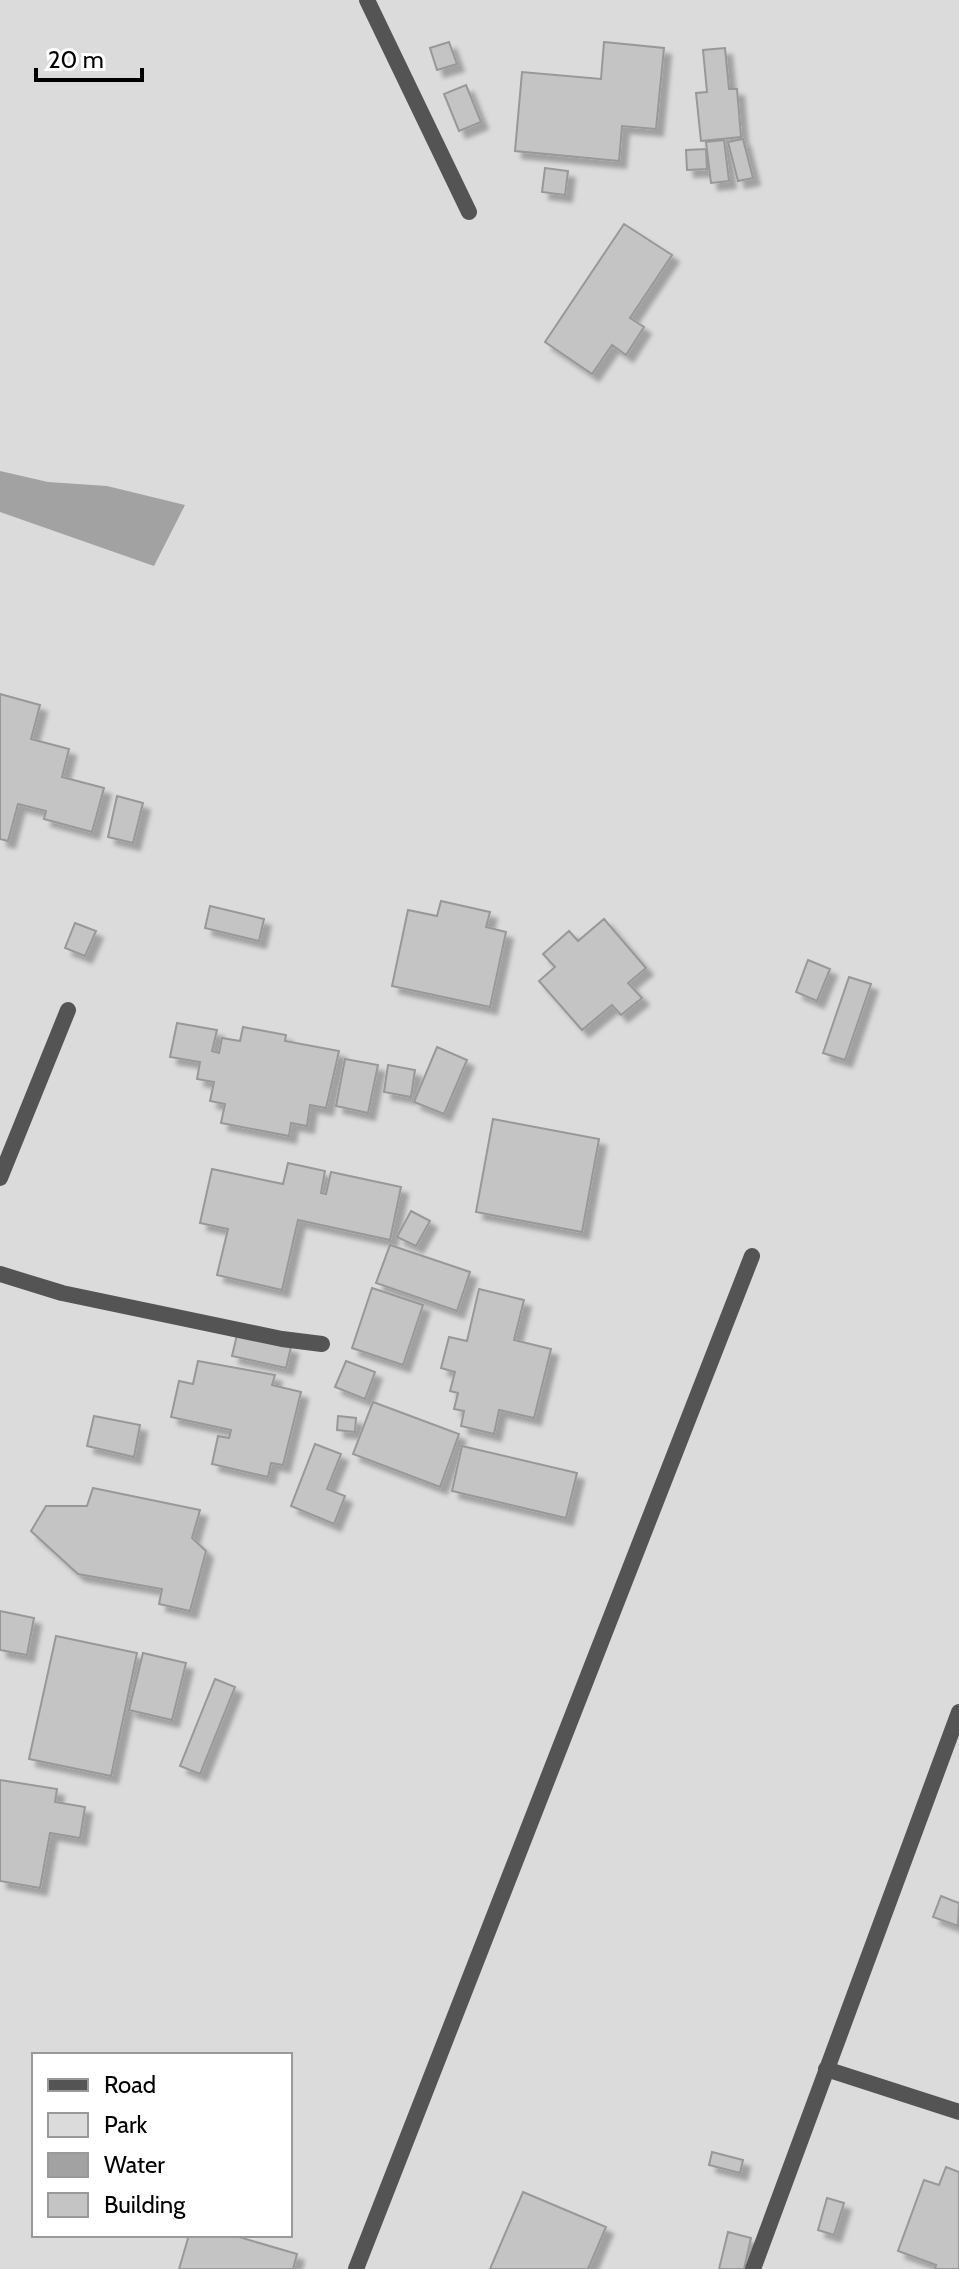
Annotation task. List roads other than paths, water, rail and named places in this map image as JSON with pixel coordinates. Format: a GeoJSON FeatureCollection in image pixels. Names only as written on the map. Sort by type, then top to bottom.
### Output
{"type":"FeatureCollection","features":[{"type":"Feature","properties":{"kind":"street"},"geometry":{"type":"LineString","coordinates":[[367,0],[469,212]]}},
{"type":"Feature","properties":{"kind":"street"},"geometry":{"type":"LineString","coordinates":[[0,1178],[68,1010]]}},
{"type":"Feature","properties":{"kind":"street"},"geometry":{"type":"LineString","coordinates":[[356,2269],[752,1256]]}},
{"type":"Feature","properties":{"kind":"street"},"geometry":{"type":"LineString","coordinates":[[0,1274],[62,1293],[282,1339],[322,1344]]}},
{"type":"Feature","properties":{"kind":"street"},"geometry":{"type":"LineString","coordinates":[[753,2269],[959,1712]]}},
{"type":"Feature","properties":{"kind":"street"},"geometry":{"type":"LineString","coordinates":[[826,2069],[959,2112]]}},
{"type":"Feature","properties":{"kind":"water"},"geometry":{"type":"Polygon","coordinates":[[[0,471],[48,482],[107,486],[185,505],[154,566],[0,512],[0,471]]]}}]}
